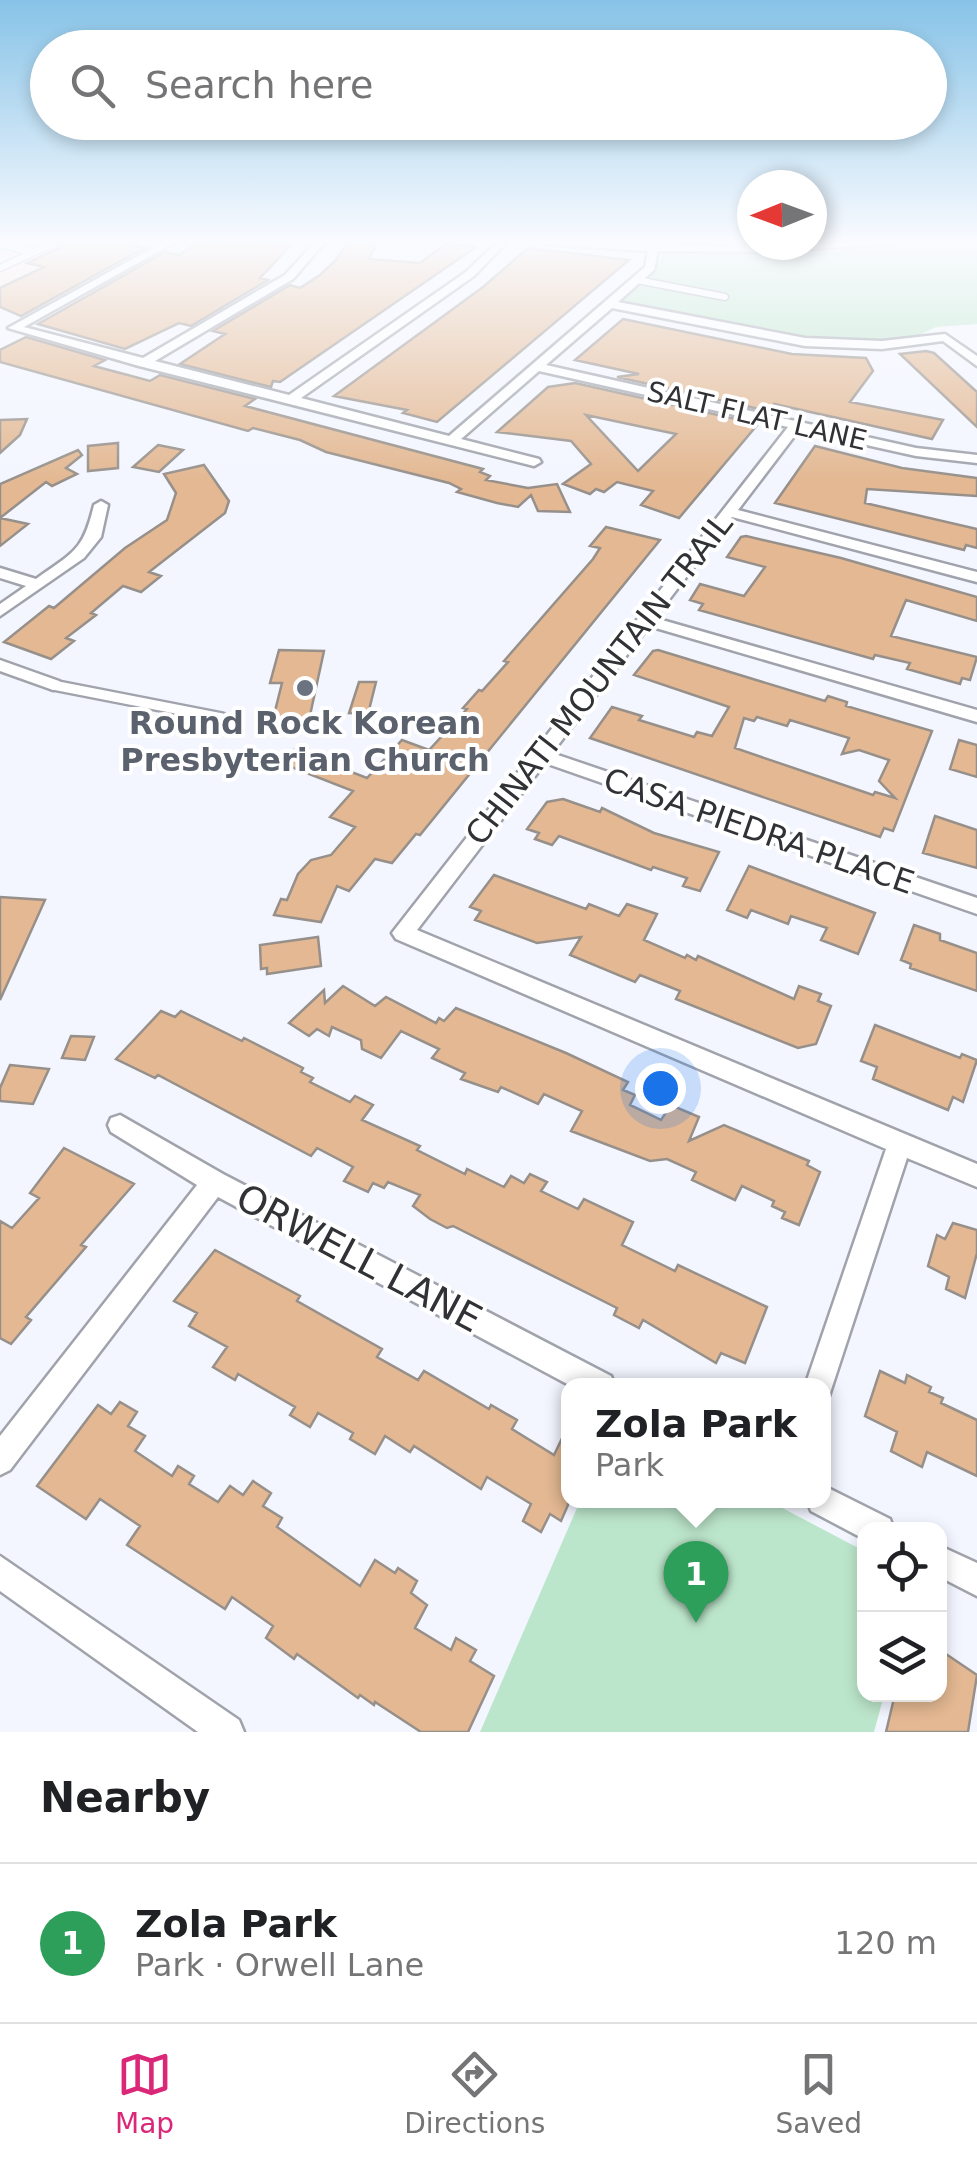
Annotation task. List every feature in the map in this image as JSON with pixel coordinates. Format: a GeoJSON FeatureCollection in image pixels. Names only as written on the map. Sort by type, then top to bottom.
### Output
{"type":"FeatureCollection","features":[{"type":"Feature","properties":{"kind":"street"},"geometry":{"type":"LineString","coordinates":[[25,322],[14,328],[534,462]]}},
{"type":"Feature","properties":{"kind":"street"},"geometry":{"type":"LineString","coordinates":[[142,362],[211,322]]}},
{"type":"Feature","properties":{"kind":"street"},"geometry":{"type":"LineString","coordinates":[[292,400],[402,322]]}},
{"type":"Feature","properties":{"kind":"street"},"geometry":{"type":"LineString","coordinates":[[452,441],[590,322]]}},
{"type":"Feature","properties":{"kind":"street"},"geometry":{"type":"LineString","coordinates":[[702,322],[805,342],[882,345],[946,337],[977,362]]}},
{"type":"Feature","properties":{"kind":"street","name":"SALT FLAT LANE"},"geometry":{"type":"LineString","coordinates":[[537,367],[916,452],[977,459]]}},
{"type":"Feature","properties":{"kind":"street","name":"CHINATI MOUNTAIN TRAIL"},"geometry":{"type":"LineString","coordinates":[[796,425],[403,933],[900,1143]]}},
{"type":"Feature","properties":{"kind":"street"},"geometry":{"type":"LineString","coordinates":[[0,611],[78,555],[94,537],[101,505]]}},
{"type":"Feature","properties":{"kind":"street"},"geometry":{"type":"LineString","coordinates":[[728,512],[977,577]]}},
{"type":"Feature","properties":{"kind":"street"},"geometry":{"type":"LineString","coordinates":[[0,573],[37,584]]}},
{"type":"Feature","properties":{"kind":"street"},"geometry":{"type":"LineString","coordinates":[[645,620],[977,716]]}},
{"type":"Feature","properties":{"kind":"street"},"geometry":{"type":"LineString","coordinates":[[0,665],[53,686]]}},
{"type":"Feature","properties":{"kind":"street","name":"CASA PIEDRA PLACE"},"geometry":{"type":"LineString","coordinates":[[540,756],[977,906]]}},
{"type":"Feature","properties":{"kind":"street","name":"ORWELL LANE"},"geometry":{"type":"LineString","coordinates":[[120,1126],[214,1182],[586,1378]]}},
{"type":"Feature","properties":{"kind":"street"},"geometry":{"type":"LineString","coordinates":[[822,1378],[900,1143],[977,1176]]}},
{"type":"Feature","properties":{"kind":"street"},"geometry":{"type":"LineString","coordinates":[[0,1460],[214,1182]]}},
{"type":"Feature","properties":{"kind":"street"},"geometry":{"type":"LineString","coordinates":[[831,1505],[863,1522]]}},
{"type":"Feature","properties":{"kind":"street"},"geometry":{"type":"LineString","coordinates":[[947,1564],[977,1580]]}},
{"type":"Feature","properties":{"kind":"street"},"geometry":{"type":"LineString","coordinates":[[0,1572],[228,1732]]}},
{"type":"Feature","properties":{"kind":"lane"},"geometry":{"type":"LineString","coordinates":[[53,686],[222,718]]}},
{"type":"Feature","properties":{"kind":"green space"},"geometry":{"type":"Polygon","coordinates":[[[722,322],[977,322],[936,327],[917,336],[818,340],[722,322]]]}},
{"type":"Feature","properties":{"kind":"green space"},"geometry":{"type":"Polygon","coordinates":[[[577,1508],[782,1508],[857,1547],[857,1702],[882,1702],[874,1732],[480,1732],[577,1508]]]}},
{"type":"Feature","properties":{"kind":"building"},"geometry":{"type":"Polygon","coordinates":[[[198,322],[191,326],[179,323],[125,349],[38,324],[198,322]]]}},
{"type":"Feature","properties":{"kind":"building"},"geometry":{"type":"Polygon","coordinates":[[[228,322],[367,322],[280,382],[273,381],[271,387],[180,364],[225,334],[213,331],[228,322]]]}},
{"type":"Feature","properties":{"kind":"building"},"geometry":{"type":"Polygon","coordinates":[[[435,322],[556,322],[437,422],[403,413],[407,410],[334,396],[435,322]]]}},
{"type":"Feature","properties":{"kind":"building"},"geometry":{"type":"Polygon","coordinates":[[[620,322],[637,322],[792,354],[866,358],[873,371],[850,402],[943,420],[932,439],[774,404],[768,411],[617,377],[639,374],[575,360],[620,322]]]}},
{"type":"Feature","properties":{"kind":"building"},"geometry":{"type":"Polygon","coordinates":[[[26,337],[105,360],[94,366],[150,381],[160,375],[255,399],[245,406],[483,469],[480,472],[490,476],[486,480],[528,488],[557,484],[570,512],[538,511],[531,495],[518,507],[497,503],[457,492],[461,489],[449,483],[326,452],[300,440],[253,428],[248,431],[0,362],[0,350],[26,337]]]}},
{"type":"Feature","properties":{"kind":"building"},"geometry":{"type":"Polygon","coordinates":[[[934,353],[977,392],[977,427],[900,354],[934,353]]]}},
{"type":"Feature","properties":{"kind":"building"},"geometry":{"type":"Polygon","coordinates":[[[575,383],[758,424],[679,518],[641,505],[653,491],[617,482],[604,492],[596,489],[590,494],[563,484],[591,464],[571,441],[497,432],[548,387],[575,383]],[[586,415],[638,471],[676,434],[586,415]]]}},
{"type":"Feature","properties":{"kind":"building"},"geometry":{"type":"Polygon","coordinates":[[[27,419],[20,435],[0,453],[0,420],[27,419]]]}},
{"type":"Feature","properties":{"kind":"building"},"geometry":{"type":"Polygon","coordinates":[[[118,443],[118,468],[88,471],[88,446],[118,443]]]}},
{"type":"Feature","properties":{"kind":"building"},"geometry":{"type":"Polygon","coordinates":[[[158,445],[183,450],[159,472],[133,467],[158,445]]]}},
{"type":"Feature","properties":{"kind":"building"},"geometry":{"type":"Polygon","coordinates":[[[815,446],[902,468],[977,478],[977,496],[867,489],[865,503],[977,529],[977,548],[966,545],[964,550],[775,503],[815,446]]]}},
{"type":"Feature","properties":{"kind":"building"},"geometry":{"type":"Polygon","coordinates":[[[78,450],[82,455],[66,468],[77,474],[52,486],[46,482],[0,518],[0,484],[78,450]]]}},
{"type":"Feature","properties":{"kind":"building"},"geometry":{"type":"Polygon","coordinates":[[[204,465],[229,501],[225,513],[149,572],[161,576],[141,592],[123,586],[91,613],[96,615],[66,638],[74,641],[51,659],[4,642],[167,520],[176,493],[164,474],[204,465]]]}},
{"type":"Feature","properties":{"kind":"building"},"geometry":{"type":"Polygon","coordinates":[[[0,518],[28,524],[0,546],[0,518]]]}},
{"type":"Feature","properties":{"kind":"building"},"geometry":{"type":"Polygon","coordinates":[[[606,527],[660,540],[420,835],[416,834],[392,863],[375,859],[349,891],[337,886],[321,922],[274,915],[281,899],[287,900],[298,874],[311,860],[331,855],[355,827],[330,817],[353,791],[281,763],[294,750],[367,778],[402,740],[429,750],[593,559],[600,548],[590,546],[606,527]]]}},
{"type":"Feature","properties":{"kind":"building"},"geometry":{"type":"Polygon","coordinates":[[[741,537],[977,597],[977,621],[906,600],[891,636],[977,657],[970,680],[962,678],[960,684],[907,669],[910,663],[875,655],[873,659],[699,610],[703,604],[690,600],[700,584],[744,596],[765,567],[727,557],[741,537]]]}},
{"type":"Feature","properties":{"kind":"building","name":"Round Rock Korean Presbyterian Church"},"geometry":{"type":"Polygon","coordinates":[[[279,650],[324,651],[309,720],[273,719],[282,683],[270,683],[279,650]]]}},
{"type":"Feature","properties":{"kind":"building"},"geometry":{"type":"Polygon","coordinates":[[[653,651],[825,701],[828,696],[847,702],[846,706],[932,731],[893,831],[884,828],[880,837],[590,738],[612,707],[694,737],[697,732],[712,736],[729,707],[634,675],[653,651]],[[757,717],[754,721],[744,718],[735,748],[873,795],[875,792],[895,798],[879,781],[889,760],[859,750],[842,754],[849,738],[790,720],[787,726],[757,717]]]}},
{"type":"Feature","properties":{"kind":"building"},"geometry":{"type":"Polygon","coordinates":[[[359,682],[376,682],[368,714],[349,713],[359,682]]]}},
{"type":"Feature","properties":{"kind":"building"},"geometry":{"type":"Polygon","coordinates":[[[959,740],[977,745],[977,777],[950,769],[959,740]]]}},
{"type":"Feature","properties":{"kind":"building"},"geometry":{"type":"Polygon","coordinates":[[[563,799],[600,812],[602,808],[654,833],[719,852],[700,891],[683,886],[687,878],[653,867],[651,870],[559,836],[552,845],[535,839],[539,833],[527,829],[547,802],[563,799]]]}},
{"type":"Feature","properties":{"kind":"building"},"geometry":{"type":"Polygon","coordinates":[[[935,816],[977,830],[977,868],[923,853],[935,816]]]}},
{"type":"Feature","properties":{"kind":"building"},"geometry":{"type":"Polygon","coordinates":[[[749,866],[875,913],[858,954],[821,940],[827,928],[791,916],[788,924],[751,910],[747,918],[727,910],[749,866]]]}},
{"type":"Feature","properties":{"kind":"building"},"geometry":{"type":"Polygon","coordinates":[[[494,875],[586,909],[589,904],[619,916],[627,904],[657,914],[644,940],[685,958],[687,955],[696,960],[698,956],[794,999],[799,986],[821,994],[818,1001],[831,1006],[816,1044],[798,1048],[676,999],[680,991],[640,975],[635,982],[570,955],[581,937],[537,943],[475,920],[481,911],[470,907],[494,875]]]}},
{"type":"Feature","properties":{"kind":"building"},"geometry":{"type":"Polygon","coordinates":[[[0,897],[45,900],[0,1000],[0,897]]]}},
{"type":"Feature","properties":{"kind":"building"},"geometry":{"type":"Polygon","coordinates":[[[914,925],[940,934],[940,940],[977,953],[977,991],[910,968],[911,964],[901,960],[914,925]]]}},
{"type":"Feature","properties":{"kind":"building"},"geometry":{"type":"Polygon","coordinates":[[[318,937],[321,966],[267,974],[267,968],[261,969],[260,945],[318,937]]]}},
{"type":"Feature","properties":{"kind":"building"},"geometry":{"type":"Polygon","coordinates":[[[343,986],[375,1006],[386,997],[436,1023],[439,1018],[444,1021],[456,1008],[566,1053],[628,1082],[623,1090],[635,1095],[630,1105],[661,1120],[671,1105],[699,1117],[689,1141],[724,1125],[809,1161],[807,1165],[820,1172],[799,1225],[782,1218],[785,1212],[772,1206],[774,1201],[742,1186],[735,1200],[692,1180],[696,1172],[667,1159],[650,1161],[571,1131],[582,1111],[544,1094],[538,1104],[501,1087],[498,1092],[461,1079],[465,1073],[432,1058],[439,1049],[401,1031],[381,1058],[362,1049],[361,1040],[332,1027],[329,1036],[317,1029],[309,1036],[289,1023],[324,990],[325,1003],[343,986]]]}},
{"type":"Feature","properties":{"kind":"building"},"geometry":{"type":"Polygon","coordinates":[[[161,1011],[175,1017],[181,1011],[242,1041],[244,1038],[303,1068],[301,1072],[313,1078],[310,1082],[350,1102],[355,1096],[373,1105],[362,1120],[420,1146],[417,1150],[465,1174],[467,1169],[504,1187],[511,1176],[524,1183],[530,1174],[547,1182],[541,1191],[578,1209],[584,1199],[633,1222],[622,1245],[675,1271],[678,1265],[767,1307],[745,1363],[721,1353],[716,1363],[643,1320],[639,1328],[614,1315],[617,1308],[453,1226],[447,1228],[430,1219],[413,1206],[420,1195],[388,1182],[384,1188],[373,1183],[368,1192],[344,1181],[353,1167],[317,1148],[311,1156],[158,1075],[155,1078],[116,1059],[161,1011]]]}},
{"type":"Feature","properties":{"kind":"building"},"geometry":{"type":"Polygon","coordinates":[[[875,1025],[960,1058],[962,1054],[977,1060],[963,1102],[953,1097],[948,1110],[873,1079],[877,1067],[861,1061],[875,1025]]]}},
{"type":"Feature","properties":{"kind":"building"},"geometry":{"type":"Polygon","coordinates":[[[71,1036],[94,1037],[85,1060],[62,1058],[71,1036]]]}},
{"type":"Feature","properties":{"kind":"building"},"geometry":{"type":"Polygon","coordinates":[[[10,1065],[49,1069],[33,1104],[0,1101],[0,1088],[10,1065]]]}},
{"type":"Feature","properties":{"kind":"building"},"geometry":{"type":"Polygon","coordinates":[[[64,1148],[134,1184],[81,1245],[86,1247],[26,1317],[31,1320],[11,1344],[0,1338],[0,1221],[12,1228],[39,1198],[30,1193],[64,1148]]]}},
{"type":"Feature","properties":{"kind":"building"},"geometry":{"type":"Polygon","coordinates":[[[953,1223],[977,1230],[977,1253],[965,1298],[946,1289],[949,1277],[928,1266],[937,1235],[945,1239],[953,1223]]]}},
{"type":"Feature","properties":{"kind":"building"},"geometry":{"type":"Polygon","coordinates":[[[215,1250],[300,1296],[297,1301],[382,1349],[377,1357],[418,1380],[424,1371],[489,1409],[491,1405],[517,1420],[512,1429],[554,1455],[561,1440],[561,1508],[567,1508],[561,1521],[550,1514],[541,1532],[523,1521],[531,1504],[487,1477],[481,1489],[414,1446],[410,1452],[385,1436],[375,1454],[350,1439],[353,1433],[318,1413],[310,1427],[290,1415],[295,1407],[238,1374],[235,1380],[213,1367],[227,1347],[189,1326],[197,1313],[174,1301],[215,1250]]]}},
{"type":"Feature","properties":{"kind":"building"},"geometry":{"type":"Polygon","coordinates":[[[880,1371],[905,1383],[907,1375],[931,1387],[929,1392],[943,1398],[941,1403],[977,1420],[977,1476],[927,1452],[922,1467],[891,1451],[897,1432],[865,1416],[880,1371]]]}},
{"type":"Feature","properties":{"kind":"building"},"geometry":{"type":"Polygon","coordinates":[[[120,1402],[137,1412],[128,1426],[145,1436],[135,1451],[172,1476],[178,1466],[194,1476],[189,1484],[218,1502],[230,1486],[243,1495],[253,1481],[271,1493],[263,1506],[282,1518],[277,1527],[360,1586],[375,1560],[395,1573],[398,1568],[417,1581],[411,1593],[427,1605],[415,1628],[451,1650],[456,1638],[476,1650],[470,1661],[494,1676],[468,1732],[421,1732],[375,1702],[374,1705],[360,1695],[358,1698],[297,1654],[294,1659],[266,1638],[273,1626],[232,1597],[225,1609],[127,1545],[140,1526],[100,1499],[86,1519],[37,1486],[98,1405],[111,1414],[120,1402]]]}},
{"type":"Feature","properties":{"kind":"building"},"geometry":{"type":"Polygon","coordinates":[[[947,1655],[977,1675],[968,1732],[886,1732],[893,1702],[947,1702],[947,1655]]]}},
{"type":"Feature","properties":{"kind":"place","name":"Round Rock Korean Presbyterian Church"},"geometry":{"type":"Point","coordinates":[305,688]}},
{"type":"Feature","properties":{"kind":"place","name":"Zola Park"},"geometry":{"type":"Point","coordinates":[696,1623]}}]}
